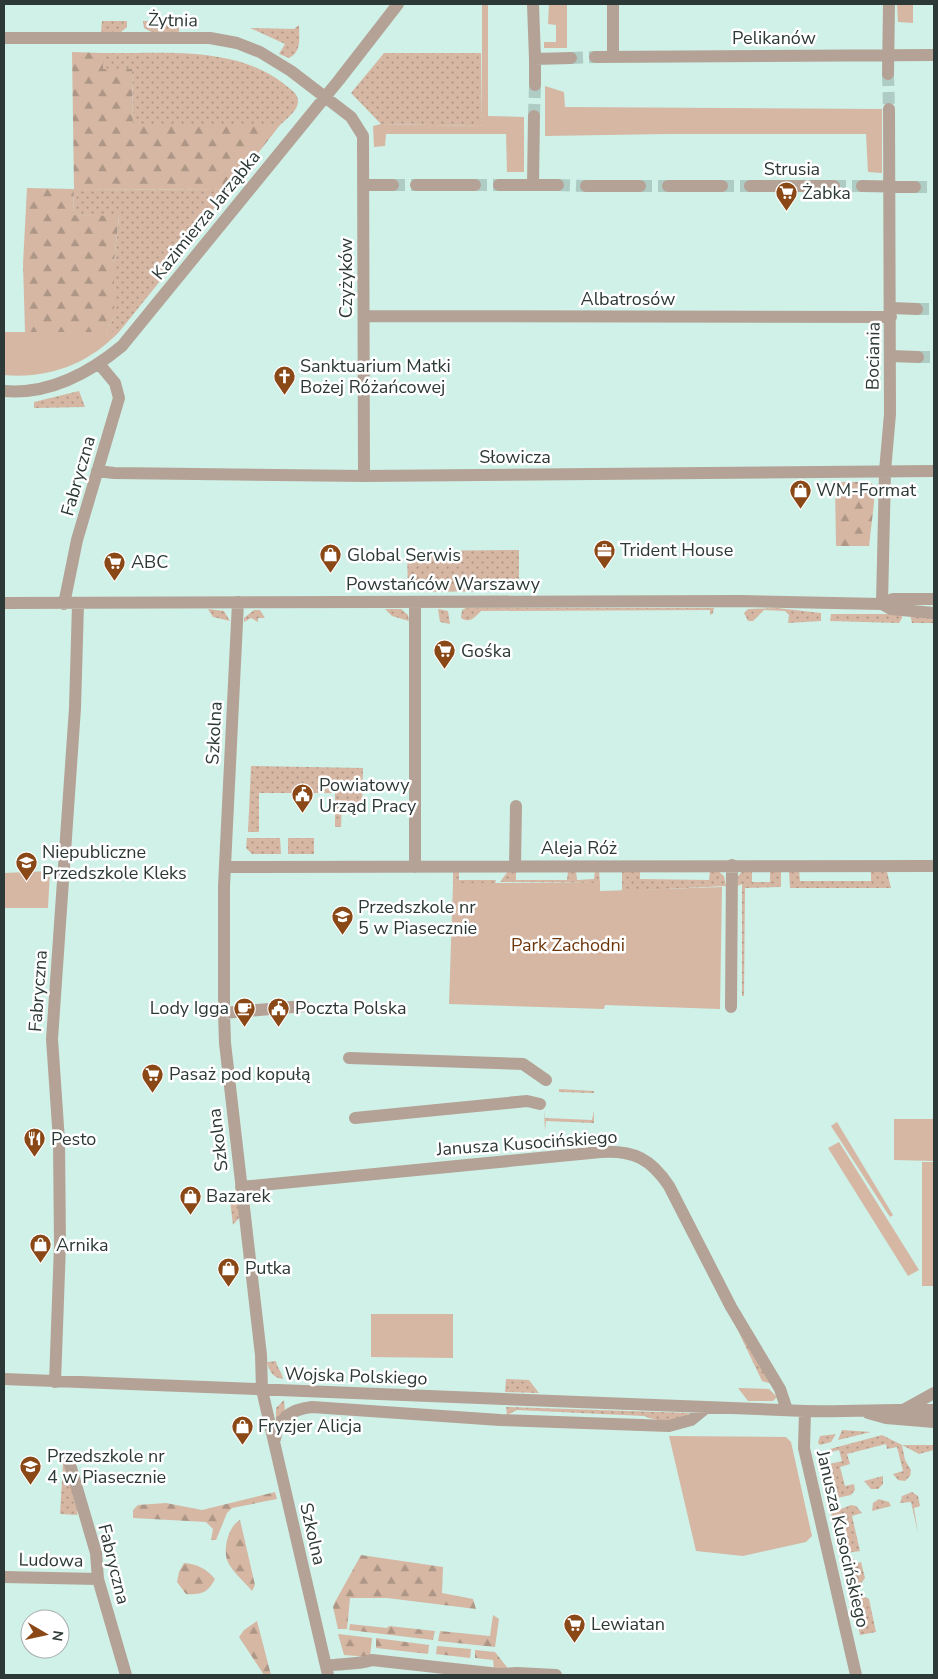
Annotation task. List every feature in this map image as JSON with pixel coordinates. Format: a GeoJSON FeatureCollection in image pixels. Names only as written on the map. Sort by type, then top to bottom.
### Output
{"type":"FeatureCollection","features":[{"type":"Feature","properties":{"kind":"street","name":"Kazimierza Jarząbka"},"geometry":{"type":"LineString","coordinates":[[4,391],[47,387],[80,376],[100,364],[122,346],[326,96],[398,4]]}},
{"type":"Feature","properties":{"kind":"street"},"geometry":{"type":"LineString","coordinates":[[533,4],[534,85]]}},
{"type":"Feature","properties":{"kind":"street"},"geometry":{"type":"LineString","coordinates":[[613,4],[614,56]]}},
{"type":"Feature","properties":{"kind":"street"},"geometry":{"type":"LineString","coordinates":[[888,74],[889,4]]}},
{"type":"Feature","properties":{"kind":"street","name":"Żytnia"},"geometry":{"type":"LineString","coordinates":[[4,38],[133,37],[219,40],[260,52],[326,96]]}},
{"type":"Feature","properties":{"kind":"street","name":"Pelikanów"},"geometry":{"type":"LineString","coordinates":[[595,57],[934,55]]}},
{"type":"Feature","properties":{"kind":"street"},"geometry":{"type":"LineString","coordinates":[[535,59],[572,58]]}},
{"type":"Feature","properties":{"kind":"street","name":"Czyżyków"},"geometry":{"type":"LineString","coordinates":[[326,96],[351,117],[363,136],[364,476]]}},
{"type":"Feature","properties":{"kind":"street","name":"Bociania"},"geometry":{"type":"LineString","coordinates":[[882,604],[885,471],[890,414],[891,356],[889,109]]}},
{"type":"Feature","properties":{"kind":"street"},"geometry":{"type":"LineString","coordinates":[[533,185],[534,117]]}},
{"type":"Feature","properties":{"kind":"street"},"geometry":{"type":"LineString","coordinates":[[363,185],[393,185]]}},
{"type":"Feature","properties":{"kind":"street"},"geometry":{"type":"LineString","coordinates":[[416,185],[475,185]]}},
{"type":"Feature","properties":{"kind":"street"},"geometry":{"type":"LineString","coordinates":[[499,185],[558,185]]}},
{"type":"Feature","properties":{"kind":"street"},"geometry":{"type":"LineString","coordinates":[[586,186],[640,186]]}},
{"type":"Feature","properties":{"kind":"street"},"geometry":{"type":"LineString","coordinates":[[668,186],[722,186]]}},
{"type":"Feature","properties":{"kind":"street","name":"Strusia"},"geometry":{"type":"LineString","coordinates":[[750,186],[834,186]]}},
{"type":"Feature","properties":{"kind":"street"},"geometry":{"type":"LineString","coordinates":[[862,186],[915,187]]}},
{"type":"Feature","properties":{"kind":"street","name":"Albatrosów"},"geometry":{"type":"LineString","coordinates":[[364,316],[891,313],[917,308]]}},
{"type":"Feature","properties":{"kind":"street"},"geometry":{"type":"LineString","coordinates":[[891,356],[918,357]]}},
{"type":"Feature","properties":{"kind":"street","name":"Fabryczna"},"geometry":{"type":"LineString","coordinates":[[64,604],[78,540],[119,398],[115,383],[100,364]]}},
{"type":"Feature","properties":{"kind":"street","name":"Słowicza"},"geometry":{"type":"LineString","coordinates":[[97,471],[114,473],[364,476],[934,471]]}},
{"type":"Feature","properties":{"kind":"street","name":"Powstańców Warszawy"},"geometry":{"type":"LineString","coordinates":[[4,604],[745,601],[882,604],[893,599],[934,598]]}},
{"type":"Feature","properties":{"kind":"street","name":"Szkolna"},"geometry":{"type":"LineString","coordinates":[[238,602],[225,867],[223,939],[225,1043],[261,1355],[262,1390],[327,1671],[342,1663],[358,1665],[372,1660],[499,1674],[556,1675]]}},
{"type":"Feature","properties":{"kind":"street"},"geometry":{"type":"LineString","coordinates":[[414,867],[415,602]]}},
{"type":"Feature","properties":{"kind":"street","name":"Fabryczna"},"geometry":{"type":"LineString","coordinates":[[56,1382],[60,1251],[59,1141],[52,1039],[71,776],[78,604]]}},
{"type":"Feature","properties":{"kind":"street","name":"Powstańców Warszawy"},"geometry":{"type":"LineString","coordinates":[[882,604],[891,609],[934,613]]}},
{"type":"Feature","properties":{"kind":"street"},"geometry":{"type":"LineString","coordinates":[[515,866],[516,806]]}},
{"type":"Feature","properties":{"kind":"street"},"geometry":{"type":"LineString","coordinates":[[731,1007],[732,865]]}},
{"type":"Feature","properties":{"kind":"street","name":"Aleja Róż"},"geometry":{"type":"LineString","coordinates":[[225,867],[934,866]]}},
{"type":"Feature","properties":{"kind":"street"},"geometry":{"type":"LineString","coordinates":[[224,1013],[304,1006]]}},
{"type":"Feature","properties":{"kind":"street"},"geometry":{"type":"LineString","coordinates":[[349,1058],[523,1064],[546,1080]]}},
{"type":"Feature","properties":{"kind":"street"},"geometry":{"type":"LineString","coordinates":[[355,1118],[527,1101],[540,1104]]}},
{"type":"Feature","properties":{"kind":"street","name":"Janusza Kusocińskiego"},"geometry":{"type":"LineString","coordinates":[[242,1186],[601,1152],[636,1154],[660,1172],[670,1186],[731,1307],[780,1389],[787,1410]]}},
{"type":"Feature","properties":{"kind":"street","name":"Wojska Polskiego"},"geometry":{"type":"LineString","coordinates":[[4,1380],[805,1411],[934,1410]]}},
{"type":"Feature","properties":{"kind":"street"},"geometry":{"type":"LineString","coordinates":[[904,1410],[934,1393]]}},
{"type":"Feature","properties":{"kind":"street","name":"Wojska Polskiego"},"geometry":{"type":"LineString","coordinates":[[274,1442],[279,1424],[288,1414],[305,1408],[500,1420],[669,1426],[691,1420],[707,1407]]}},
{"type":"Feature","properties":{"kind":"street","name":"Janusza Kusocińskiego"},"geometry":{"type":"LineString","coordinates":[[805,1411],[804,1448],[856,1675]]}},
{"type":"Feature","properties":{"kind":"street","name":"Wojska Polskiego"},"geometry":{"type":"LineString","coordinates":[[863,1412],[886,1418],[934,1422]]}},
{"type":"Feature","properties":{"kind":"street","name":"Fabryczna"},"geometry":{"type":"LineString","coordinates":[[69,1461],[96,1553],[98,1579],[126,1675]]}},
{"type":"Feature","properties":{"kind":"street","name":"Ludowa"},"geometry":{"type":"LineString","coordinates":[[4,1577],[98,1579]]}},
{"type":"Feature","properties":{"kind":"green space"},"geometry":{"type":"Polygon","coordinates":[[[482,4],[488,4],[488,116],[524,117],[524,172],[507,172],[506,134],[386,134],[385,146],[374,147],[373,126],[381,124],[482,126],[482,4]]]}},
{"type":"Feature","properties":{"kind":"green space"},"geometry":{"type":"Polygon","coordinates":[[[549,4],[567,4],[567,48],[544,48],[544,42],[556,42],[556,25],[548,24],[549,4]]]}},
{"type":"Feature","properties":{"kind":"green space"},"geometry":{"type":"Polygon","coordinates":[[[897,4],[913,4],[913,23],[898,22],[897,4]]]}},
{"type":"Feature","properties":{"kind":"green space"},"geometry":{"type":"Polygon","coordinates":[[[102,21],[127,21],[127,27],[121,32],[101,32],[102,21]]]}},
{"type":"Feature","properties":{"kind":"green space"},"geometry":{"type":"Polygon","coordinates":[[[143,21],[179,22],[179,32],[153,33],[144,28],[143,21]]]}},
{"type":"Feature","properties":{"kind":"green space"},"geometry":{"type":"Polygon","coordinates":[[[299,25],[298,48],[289,58],[279,54],[285,44],[250,28],[294,29],[299,25]]]}},
{"type":"Feature","properties":{"kind":"green space"},"geometry":{"type":"Polygon","coordinates":[[[72,52],[103,53],[103,69],[132,69],[133,125],[280,125],[229,190],[74,189],[72,52]]]}},
{"type":"Feature","properties":{"kind":"green space"},"geometry":{"type":"Polygon","coordinates":[[[103,53],[173,53],[221,57],[265,72],[284,84],[297,96],[297,105],[280,125],[133,125],[132,69],[103,69],[103,53]]]}},
{"type":"Feature","properties":{"kind":"green space"},"geometry":{"type":"Polygon","coordinates":[[[384,53],[481,53],[482,126],[381,124],[351,93],[384,53]]]}},
{"type":"Feature","properties":{"kind":"green space"},"geometry":{"type":"Polygon","coordinates":[[[545,86],[564,92],[565,107],[882,109],[882,173],[868,172],[866,134],[545,136],[545,86]]]}},
{"type":"Feature","properties":{"kind":"green space"},"geometry":{"type":"Polygon","coordinates":[[[27,188],[74,189],[73,215],[119,216],[114,262],[114,317],[106,332],[25,332],[23,264],[27,188]]]}},
{"type":"Feature","properties":{"kind":"green space"},"geometry":{"type":"Polygon","coordinates":[[[74,189],[229,190],[190,238],[179,241],[173,246],[170,262],[173,265],[119,332],[106,332],[114,317],[114,262],[119,217],[73,215],[74,189]]]}},
{"type":"Feature","properties":{"kind":"green space"},"geometry":{"type":"Polygon","coordinates":[[[4,332],[119,332],[94,353],[81,361],[52,372],[21,376],[4,375],[4,332]]]}},
{"type":"Feature","properties":{"kind":"green space"},"geometry":{"type":"Polygon","coordinates":[[[79,391],[85,407],[34,408],[34,402],[79,391]]]}},
{"type":"Feature","properties":{"kind":"green space"},"geometry":{"type":"Polygon","coordinates":[[[835,482],[869,482],[874,485],[869,546],[836,546],[835,482]]]}},
{"type":"Feature","properties":{"kind":"green space"},"geometry":{"type":"Polygon","coordinates":[[[519,550],[519,591],[408,592],[407,551],[519,550]]]}},
{"type":"Feature","properties":{"kind":"green space"},"geometry":{"type":"Polygon","coordinates":[[[466,608],[714,608],[713,613],[710,615],[710,610],[481,611],[472,619],[464,620],[461,618],[462,610],[466,608]]]}},
{"type":"Feature","properties":{"kind":"green space"},"geometry":{"type":"Polygon","coordinates":[[[777,608],[821,613],[821,621],[788,623],[789,615],[785,611],[764,610],[753,621],[748,621],[744,613],[748,609],[777,608]]]}},
{"type":"Feature","properties":{"kind":"green space"},"geometry":{"type":"Polygon","coordinates":[[[208,609],[224,611],[230,621],[213,617],[208,609]]]}},
{"type":"Feature","properties":{"kind":"green space"},"geometry":{"type":"Polygon","coordinates":[[[385,609],[401,609],[408,615],[409,621],[392,616],[385,609]]]}},
{"type":"Feature","properties":{"kind":"green space"},"geometry":{"type":"Polygon","coordinates":[[[438,609],[448,611],[450,624],[440,622],[438,609]]]}},
{"type":"Feature","properties":{"kind":"green space"},"geometry":{"type":"Polygon","coordinates":[[[254,610],[260,610],[265,618],[258,618],[258,622],[251,618],[244,622],[244,618],[254,610]]]}},
{"type":"Feature","properties":{"kind":"green space"},"geometry":{"type":"Polygon","coordinates":[[[831,614],[902,614],[902,618],[899,623],[830,621],[831,614]]]}},
{"type":"Feature","properties":{"kind":"green space"},"geometry":{"type":"Polygon","coordinates":[[[910,614],[934,617],[934,623],[912,623],[910,614]]]}},
{"type":"Feature","properties":{"kind":"green space"},"geometry":{"type":"Polygon","coordinates":[[[251,766],[363,768],[362,811],[355,811],[354,802],[342,802],[341,827],[335,827],[335,793],[259,793],[259,832],[248,832],[251,766]]]}},
{"type":"Feature","properties":{"kind":"green space"},"geometry":{"type":"Polygon","coordinates":[[[247,838],[280,838],[281,854],[252,854],[246,848],[247,838]]]}},
{"type":"Feature","properties":{"kind":"green space"},"geometry":{"type":"Polygon","coordinates":[[[288,838],[314,838],[314,854],[288,854],[288,838]]]}},
{"type":"Feature","properties":{"kind":"green space"},"geometry":{"type":"Polygon","coordinates":[[[781,869],[781,887],[745,888],[744,996],[742,996],[742,884],[737,886],[738,876],[743,871],[752,872],[752,882],[770,882],[770,872],[781,869]]]}},
{"type":"Feature","properties":{"kind":"green space"},"geometry":{"type":"Polygon","coordinates":[[[599,870],[600,883],[500,882],[508,871],[516,871],[516,880],[567,880],[568,871],[576,871],[577,880],[594,879],[595,871],[599,870]]]}},
{"type":"Feature","properties":{"kind":"green space"},"geometry":{"type":"Polygon","coordinates":[[[622,870],[640,871],[640,879],[709,880],[710,871],[718,871],[724,876],[726,886],[622,891],[622,870]]]}},
{"type":"Feature","properties":{"kind":"green space"},"geometry":{"type":"Polygon","coordinates":[[[799,870],[800,881],[871,881],[871,870],[887,872],[891,888],[790,888],[789,872],[799,870]]]}},
{"type":"Feature","properties":{"kind":"green space","name":"Niepubliczne Przedszkole Kleks"},"geometry":{"type":"Polygon","coordinates":[[[50,871],[48,908],[4,908],[4,873],[50,871]]]}},
{"type":"Feature","properties":{"kind":"green space"},"geometry":{"type":"Polygon","coordinates":[[[453,871],[459,871],[459,880],[496,880],[495,883],[453,883],[453,871]]]}},
{"type":"Feature","properties":{"kind":"green space","name":"Park Zachodni"},"geometry":{"type":"Polygon","coordinates":[[[453,883],[600,883],[600,891],[722,887],[720,1009],[605,1005],[604,1009],[449,1004],[453,883]]]}},
{"type":"Feature","properties":{"kind":"green space"},"geometry":{"type":"Polygon","coordinates":[[[559,1089],[594,1091],[594,1093],[559,1092],[559,1089]]]}},
{"type":"Feature","properties":{"kind":"green space"},"geometry":{"type":"Polygon","coordinates":[[[544,1109],[545,1118],[592,1120],[594,1111],[594,1123],[546,1121],[545,1131],[544,1109]]]}},
{"type":"Feature","properties":{"kind":"green space"},"geometry":{"type":"Polygon","coordinates":[[[894,1119],[934,1119],[934,1161],[894,1160],[894,1119]]]}},
{"type":"Feature","properties":{"kind":"green space"},"geometry":{"type":"Polygon","coordinates":[[[837,1122],[893,1215],[890,1217],[831,1126],[837,1122]]]}},
{"type":"Feature","properties":{"kind":"green space"},"geometry":{"type":"Polygon","coordinates":[[[592,1140],[593,1143],[548,1147],[549,1141],[592,1140]]]}},
{"type":"Feature","properties":{"kind":"green space"},"geometry":{"type":"Polygon","coordinates":[[[839,1142],[919,1270],[908,1276],[828,1148],[839,1142]]]}},
{"type":"Feature","properties":{"kind":"green space"},"geometry":{"type":"Polygon","coordinates":[[[922,1162],[934,1162],[934,1286],[922,1286],[922,1162]]]}},
{"type":"Feature","properties":{"kind":"green space"},"geometry":{"type":"Polygon","coordinates":[[[234,1191],[237,1193],[240,1217],[233,1225],[229,1192],[234,1191]]]}},
{"type":"Feature","properties":{"kind":"green space"},"geometry":{"type":"Polygon","coordinates":[[[371,1314],[453,1314],[453,1358],[371,1357],[371,1314]]]}},
{"type":"Feature","properties":{"kind":"green space"},"geometry":{"type":"Polygon","coordinates":[[[731,1316],[772,1384],[762,1381],[731,1316]]]}},
{"type":"Feature","properties":{"kind":"green space"},"geometry":{"type":"Polygon","coordinates":[[[276,1361],[283,1379],[274,1376],[269,1368],[267,1362],[276,1361]]]}},
{"type":"Feature","properties":{"kind":"green space"},"geometry":{"type":"Polygon","coordinates":[[[506,1379],[529,1380],[539,1393],[505,1392],[506,1379]]]}},
{"type":"Feature","properties":{"kind":"green space"},"geometry":{"type":"Polygon","coordinates":[[[738,1388],[769,1389],[777,1397],[773,1401],[748,1401],[738,1388]]]}},
{"type":"Feature","properties":{"kind":"green space"},"geometry":{"type":"Polygon","coordinates":[[[284,1400],[285,1411],[276,1421],[276,1408],[284,1400]]]}},
{"type":"Feature","properties":{"kind":"green space"},"geometry":{"type":"Polygon","coordinates":[[[506,1407],[689,1413],[680,1420],[668,1421],[644,1416],[517,1410],[507,1415],[506,1407]]]}},
{"type":"Feature","properties":{"kind":"green space"},"geometry":{"type":"Polygon","coordinates":[[[842,1430],[871,1432],[838,1440],[842,1430]]]}},
{"type":"Feature","properties":{"kind":"green space"},"geometry":{"type":"Polygon","coordinates":[[[836,1434],[831,1442],[820,1445],[818,1443],[820,1436],[836,1434]]]}},
{"type":"Feature","properties":{"kind":"green space"},"geometry":{"type":"Polygon","coordinates":[[[882,1435],[902,1445],[905,1460],[911,1470],[910,1476],[905,1481],[898,1480],[893,1474],[903,1471],[897,1447],[887,1449],[886,1444],[847,1454],[850,1464],[840,1467],[845,1486],[854,1484],[855,1490],[851,1495],[827,1500],[823,1478],[828,1456],[830,1464],[842,1461],[839,1450],[827,1453],[830,1449],[882,1435]]]}},
{"type":"Feature","properties":{"kind":"green space"},"geometry":{"type":"Polygon","coordinates":[[[669,1436],[786,1437],[791,1442],[812,1536],[806,1542],[743,1556],[696,1551],[669,1436]]]}},
{"type":"Feature","properties":{"kind":"green space"},"geometry":{"type":"Polygon","coordinates":[[[902,1445],[934,1445],[934,1450],[919,1454],[902,1445]]]}},
{"type":"Feature","properties":{"kind":"green space"},"geometry":{"type":"Polygon","coordinates":[[[63,1464],[66,1464],[78,1509],[77,1515],[60,1514],[63,1464]]]}},
{"type":"Feature","properties":{"kind":"green space"},"geometry":{"type":"Polygon","coordinates":[[[883,1476],[883,1484],[878,1489],[871,1489],[864,1481],[883,1476]]]}},
{"type":"Feature","properties":{"kind":"green space"},"geometry":{"type":"Polygon","coordinates":[[[275,1492],[277,1499],[232,1508],[227,1513],[216,1540],[211,1540],[213,1529],[206,1522],[133,1518],[133,1510],[138,1505],[166,1503],[202,1510],[275,1492]]]}},
{"type":"Feature","properties":{"kind":"green space"},"geometry":{"type":"Polygon","coordinates":[[[912,1492],[918,1496],[920,1506],[914,1508],[918,1533],[911,1502],[900,1503],[902,1496],[912,1492]]]}},
{"type":"Feature","properties":{"kind":"green space"},"geometry":{"type":"Polygon","coordinates":[[[879,1499],[889,1502],[891,1506],[872,1511],[873,1503],[879,1499]]]}},
{"type":"Feature","properties":{"kind":"green space"},"geometry":{"type":"Polygon","coordinates":[[[851,1505],[856,1506],[862,1513],[852,1516],[860,1551],[840,1554],[831,1513],[851,1505]]]}},
{"type":"Feature","properties":{"kind":"green space"},"geometry":{"type":"Polygon","coordinates":[[[240,1520],[255,1585],[252,1591],[232,1568],[226,1555],[226,1543],[230,1532],[240,1520]]]}},
{"type":"Feature","properties":{"kind":"green space"},"geometry":{"type":"Polygon","coordinates":[[[361,1555],[443,1567],[442,1593],[473,1599],[476,1609],[387,1598],[350,1598],[347,1629],[338,1629],[333,1607],[361,1555]]]}},
{"type":"Feature","properties":{"kind":"green space"},"geometry":{"type":"Polygon","coordinates":[[[854,1559],[855,1564],[861,1562],[865,1578],[860,1585],[851,1586],[847,1584],[841,1562],[854,1559]]]}},
{"type":"Feature","properties":{"kind":"green space"},"geometry":{"type":"Polygon","coordinates":[[[184,1563],[209,1572],[215,1579],[207,1590],[196,1594],[186,1594],[177,1582],[179,1572],[184,1563]]]}},
{"type":"Feature","properties":{"kind":"green space"},"geometry":{"type":"Polygon","coordinates":[[[863,1596],[869,1599],[876,1632],[860,1635],[852,1599],[863,1596]]]}},
{"type":"Feature","properties":{"kind":"green space"},"geometry":{"type":"Polygon","coordinates":[[[493,1615],[499,1619],[495,1647],[438,1641],[440,1631],[490,1636],[493,1615]]]}},
{"type":"Feature","properties":{"kind":"green space"},"geometry":{"type":"Polygon","coordinates":[[[257,1621],[271,1675],[264,1675],[239,1637],[244,1630],[257,1621]]]}},
{"type":"Feature","properties":{"kind":"green space"},"geometry":{"type":"Polygon","coordinates":[[[350,1624],[435,1631],[433,1640],[349,1630],[350,1624]]]}},
{"type":"Feature","properties":{"kind":"green space"},"geometry":{"type":"Polygon","coordinates":[[[338,1634],[372,1638],[370,1657],[344,1655],[338,1634]]]}},
{"type":"Feature","properties":{"kind":"green space"},"geometry":{"type":"Polygon","coordinates":[[[376,1638],[429,1645],[428,1654],[376,1648],[376,1638]]]}},
{"type":"Feature","properties":{"kind":"green space"},"geometry":{"type":"Polygon","coordinates":[[[437,1646],[471,1649],[470,1658],[436,1654],[437,1646]]]}},
{"type":"Feature","properties":{"kind":"green space"},"geometry":{"type":"Polygon","coordinates":[[[475,1650],[495,1652],[510,1671],[494,1669],[493,1660],[475,1658],[475,1650]]]}},
{"type":"Feature","properties":{"kind":"tunnel"},"geometry":{"type":"LineString","coordinates":[[571,58],[595,57]]}},
{"type":"Feature","properties":{"kind":"tunnel"},"geometry":{"type":"LineString","coordinates":[[888,74],[889,109]]}},
{"type":"Feature","properties":{"kind":"tunnel"},"geometry":{"type":"LineString","coordinates":[[534,116],[535,85]]}},
{"type":"Feature","properties":{"kind":"tunnel"},"geometry":{"type":"LineString","coordinates":[[393,185],[416,185]]}},
{"type":"Feature","properties":{"kind":"tunnel"},"geometry":{"type":"LineString","coordinates":[[475,185],[499,185]]}},
{"type":"Feature","properties":{"kind":"tunnel"},"geometry":{"type":"LineString","coordinates":[[558,185],[586,186]]}},
{"type":"Feature","properties":{"kind":"tunnel"},"geometry":{"type":"LineString","coordinates":[[640,186],[668,186]]}},
{"type":"Feature","properties":{"kind":"tunnel"},"geometry":{"type":"LineString","coordinates":[[722,186],[750,186]]}},
{"type":"Feature","properties":{"kind":"tunnel"},"geometry":{"type":"LineString","coordinates":[[834,186],[862,186]]}},
{"type":"Feature","properties":{"kind":"tunnel"},"geometry":{"type":"LineString","coordinates":[[915,187],[934,187]]}},
{"type":"Feature","properties":{"kind":"tunnel"},"geometry":{"type":"LineString","coordinates":[[917,309],[934,309]]}},
{"type":"Feature","properties":{"kind":"tunnel"},"geometry":{"type":"LineString","coordinates":[[918,357],[934,357]]}},
{"type":"Feature","properties":{"kind":"place","name":"Żabka"},"geometry":{"type":"Point","coordinates":[786,212]}},
{"type":"Feature","properties":{"kind":"place","name":"Sanktuarium Matki Bożej Różańcowej"},"geometry":{"type":"Point","coordinates":[284,395]}},
{"type":"Feature","properties":{"kind":"place","name":"WM-Format"},"geometry":{"type":"Point","coordinates":[800,509]}},
{"type":"Feature","properties":{"kind":"place","name":"Trident House"},"geometry":{"type":"Point","coordinates":[604,569]}},
{"type":"Feature","properties":{"kind":"place","name":"Global Serwis"},"geometry":{"type":"Point","coordinates":[331,574]}},
{"type":"Feature","properties":{"kind":"place","name":"ABC"},"geometry":{"type":"Point","coordinates":[115,581]}},
{"type":"Feature","properties":{"kind":"place","name":"Gośka"},"geometry":{"type":"Point","coordinates":[445,670]}},
{"type":"Feature","properties":{"kind":"place","name":"Powiatowy Urząd Pracy"},"geometry":{"type":"Point","coordinates":[303,814]}},
{"type":"Feature","properties":{"kind":"place","name":"Niepubliczne Przedszkole Kleks"},"geometry":{"type":"Point","coordinates":[26,881]}},
{"type":"Feature","properties":{"kind":"place","name":"Przedszkole nr 5 w Piasecznie"},"geometry":{"type":"Point","coordinates":[342,936]}},
{"type":"Feature","properties":{"kind":"place","name":"Lody Igga"},"geometry":{"type":"Point","coordinates":[245,1027]}},
{"type":"Feature","properties":{"kind":"place","name":"Poczta Polska"},"geometry":{"type":"Point","coordinates":[279,1027]}},
{"type":"Feature","properties":{"kind":"place","name":"Pasaż pod kopułą"},"geometry":{"type":"Point","coordinates":[153,1093]}},
{"type":"Feature","properties":{"kind":"place","name":"Pesto"},"geometry":{"type":"Point","coordinates":[35,1158]}},
{"type":"Feature","properties":{"kind":"place","name":"Bazarek"},"geometry":{"type":"Point","coordinates":[190,1215]}},
{"type":"Feature","properties":{"kind":"place","name":"Arnika"},"geometry":{"type":"Point","coordinates":[40,1264]}},
{"type":"Feature","properties":{"kind":"place","name":"Putka"},"geometry":{"type":"Point","coordinates":[229,1287]}},
{"type":"Feature","properties":{"kind":"place","name":"Fryzjer Alicja"},"geometry":{"type":"Point","coordinates":[242,1445]}},
{"type":"Feature","properties":{"kind":"place","name":"Przedszkole nr 4 w Piasecznie"},"geometry":{"type":"Point","coordinates":[31,1485]}},
{"type":"Feature","properties":{"kind":"place","name":"Lewiatan"},"geometry":{"type":"Point","coordinates":[575,1643]}}]}
